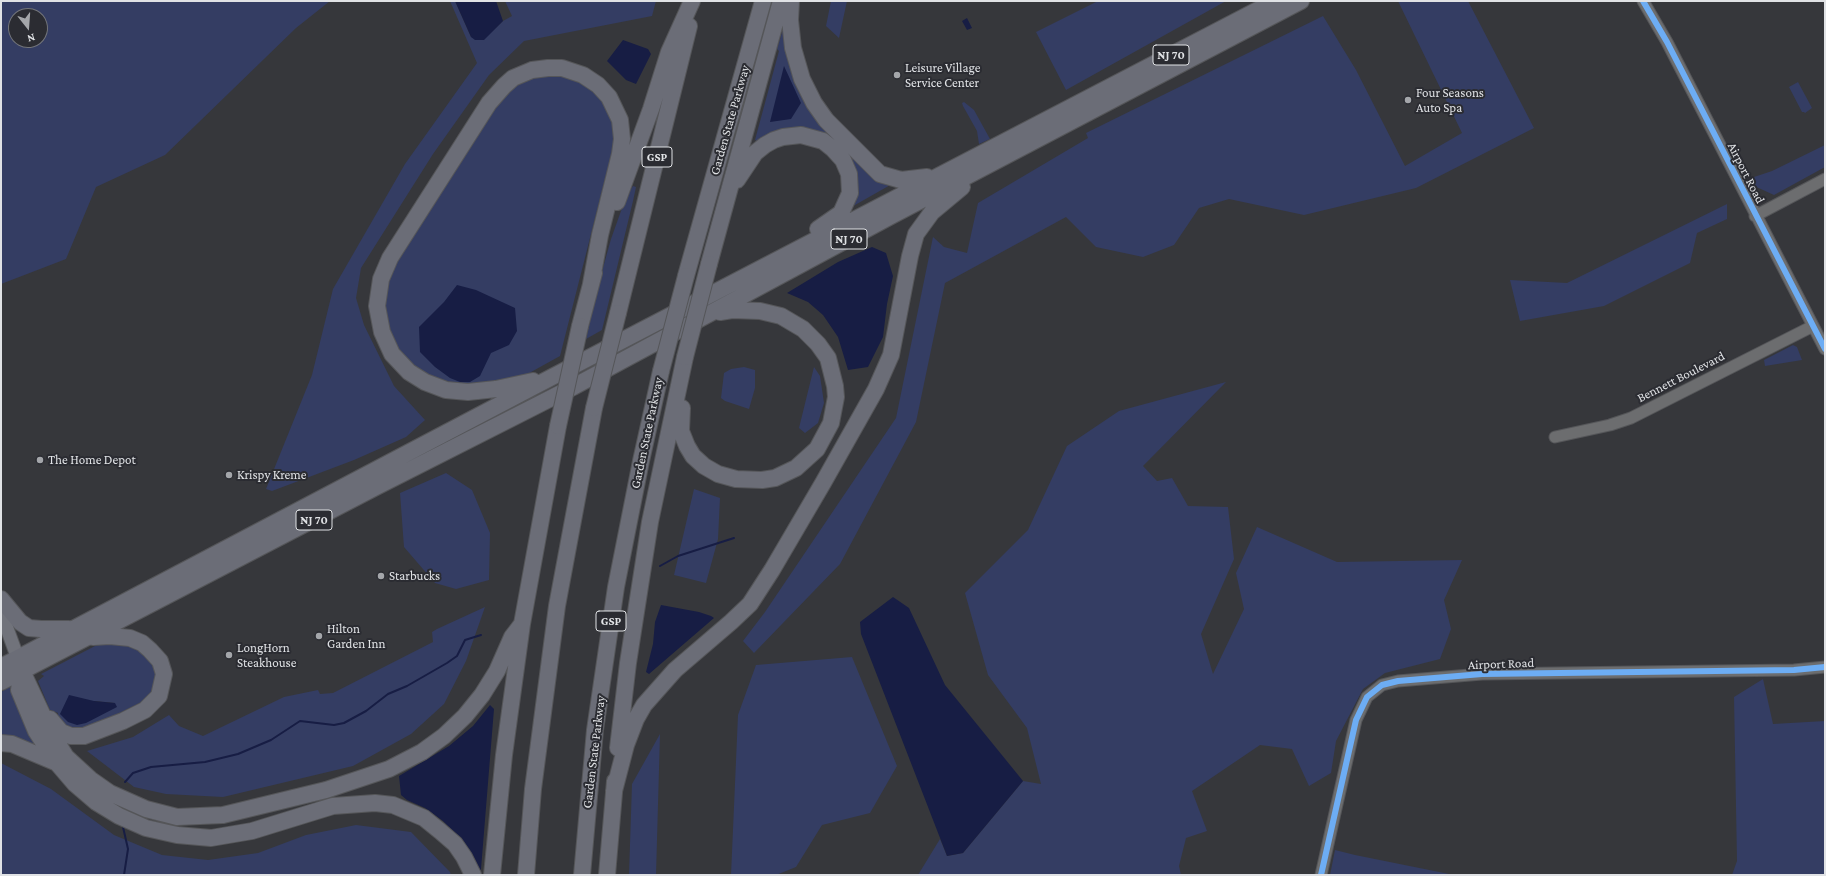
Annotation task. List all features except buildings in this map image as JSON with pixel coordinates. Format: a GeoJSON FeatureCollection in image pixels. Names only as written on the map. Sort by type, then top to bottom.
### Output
{"type":"FeatureCollection","features":[{"type":"Feature","properties":{"kind":"highway"},"geometry":{"type":"LineString","coordinates":[[492,875],[504,755],[522,624],[558,426],[580,326],[607,230],[651,109],[669,52],[692,1]]}},
{"type":"Feature","properties":{"kind":"highway","name":"GSP"},"geometry":{"type":"LineString","coordinates":[[526,875],[533,789],[557,606],[594,408],[695,1]]}},
{"type":"Feature","properties":{"kind":"highway","name":"Garden State Parkway"},"geometry":{"type":"LineString","coordinates":[[582,875],[595,730],[616,587],[641,461],[661,371],[686,276],[763,1]]}},
{"type":"Feature","properties":{"kind":"highway"},"geometry":{"type":"LineString","coordinates":[[607,875],[614,791],[628,663],[650,522],[685,357],[781,1]]}},
{"type":"Feature","properties":{"kind":"highway"},"geometry":{"type":"LineString","coordinates":[[791,1],[790,20],[792,48],[802,79],[819,112],[836,132],[874,170],[886,176],[909,180],[948,171]]}},
{"type":"Feature","properties":{"kind":"highway","name":"NJ 70"},"geometry":{"type":"LineString","coordinates":[[1,682],[20,664],[72,629],[554,376],[1275,1]]}},
{"type":"Feature","properties":{"kind":"highway","name":"NJ 70"},"geometry":{"type":"LineString","coordinates":[[1,667],[20,664],[87,638],[378,486],[573,387],[987,166],[1301,1]]}},
{"type":"Feature","properties":{"kind":"highway"},"geometry":{"type":"LineString","coordinates":[[554,376],[478,391],[453,391],[432,386],[409,372],[392,354],[382,332],[377,306],[381,279],[390,258],[489,103],[504,86],[514,78],[532,70],[562,68],[583,75],[598,85],[609,98],[620,120],[622,139],[620,154],[600,234],[591,284]]}},
{"type":"Feature","properties":{"kind":"highway"},"geometry":{"type":"LineString","coordinates":[[728,193],[755,154],[764,145],[783,136],[810,136],[823,141],[833,149],[843,160],[849,174],[850,193],[847,203],[841,213],[803,239],[794,252]]}},
{"type":"Feature","properties":{"kind":"highway"},"geometry":{"type":"LineString","coordinates":[[614,791],[626,745],[636,719],[644,705],[675,670],[750,604],[772,570],[876,390],[894,343],[910,256],[916,234],[932,212],[987,166]]}},
{"type":"Feature","properties":{"kind":"highway"},"geometry":{"type":"LineString","coordinates":[[680,383],[682,402],[681,425],[687,446],[693,456],[704,466],[718,474],[736,479],[749,480],[775,478],[791,471],[805,461],[817,450],[826,436],[835,410],[836,391],[830,365],[818,344],[803,329],[781,316],[760,311],[732,310],[712,314]]}},
{"type":"Feature","properties":{"kind":"highway"},"geometry":{"type":"LineString","coordinates":[[1,599],[20,622],[30,628],[41,630],[72,629]]}},
{"type":"Feature","properties":{"kind":"highway"},"geometry":{"type":"LineString","coordinates":[[20,664],[50,731],[66,757],[90,779],[110,793],[146,809],[178,817],[223,815],[326,790],[389,769],[422,752],[444,736],[465,716],[482,695],[497,672],[512,637],[522,624]]}},
{"type":"Feature","properties":{"kind":"highway"},"geometry":{"type":"LineString","coordinates":[[37,704],[61,732],[71,736],[84,736],[145,710],[159,696],[164,674],[160,660],[142,643],[130,638],[110,636],[87,638]]}},
{"type":"Feature","properties":{"kind":"highway"},"geometry":{"type":"LineString","coordinates":[[20,664],[19,690],[36,731],[57,763],[75,784],[96,802],[119,816],[146,828],[177,835],[211,838],[252,831],[334,806],[375,803],[393,805],[424,818],[455,844],[464,857],[473,875]]}},
{"type":"Feature","properties":{"kind":"highway"},"geometry":{"type":"LineString","coordinates":[[1,743],[12,744],[57,763]]}},
{"type":"Feature","properties":{"kind":"main road"},"geometry":{"type":"LineString","coordinates":[[1,612],[20,664]]}},
{"type":"Feature","properties":{"kind":"street","name":"Airport Road"},"geometry":{"type":"LineString","coordinates":[[1645,3],[1825,349]]}},
{"type":"Feature","properties":{"kind":"street"},"geometry":{"type":"LineString","coordinates":[[1755,216],[1825,179]]}},
{"type":"Feature","properties":{"kind":"street","name":"Bennett Boulevard"},"geometry":{"type":"LineString","coordinates":[[1555,437],[1610,425],[1631,418],[1813,326]]}},
{"type":"Feature","properties":{"kind":"street","name":"Airport Road"},"geometry":{"type":"LineString","coordinates":[[1321,875],[1356,720],[1367,697],[1382,685],[1398,680],[1482,674],[1794,670],[1825,667]]}},
{"type":"Feature","properties":{"kind":"shaded area"},"geometry":{"type":"Polygon","coordinates":[[[1,1],[330,1],[296,28],[165,155],[96,187],[66,259],[1,284],[1,1]]]}},
{"type":"Feature","properties":{"kind":"shaded area"},"geometry":{"type":"Polygon","coordinates":[[[450,1],[455,1],[471,37],[484,39],[503,21],[512,16],[505,1],[656,1],[652,16],[524,41],[489,75],[433,154],[361,268],[356,298],[364,325],[394,386],[425,420],[406,437],[354,460],[272,491],[266,489],[312,375],[333,289],[405,164],[477,63],[450,1]]]}},
{"type":"Feature","properties":{"kind":"shaded area"},"geometry":{"type":"Polygon","coordinates":[[[455,1],[496,1],[503,21],[484,40],[475,40],[471,37],[455,1]]]}},
{"type":"Feature","properties":{"kind":"shaded area"},"geometry":{"type":"Polygon","coordinates":[[[831,1],[847,1],[839,38],[826,26],[831,1]]]}},
{"type":"Feature","properties":{"kind":"shaded area"},"geometry":{"type":"Polygon","coordinates":[[[1098,1],[1226,1],[1066,90],[1036,32],[1098,1]]]}},
{"type":"Feature","properties":{"kind":"shaded area"},"geometry":{"type":"Polygon","coordinates":[[[1398,1],[1468,1],[1534,128],[1416,188],[1304,215],[1229,199],[1199,208],[1174,245],[1143,257],[1096,247],[1066,217],[945,283],[916,422],[840,564],[754,653],[743,641],[765,612],[896,418],[933,237],[944,247],[967,253],[978,203],[1088,138],[1086,133],[1323,16],[1356,70],[1405,166],[1462,133],[1398,1]]]}},
{"type":"Feature","properties":{"kind":"shaded area"},"geometry":{"type":"Polygon","coordinates":[[[967,18],[972,28],[967,30],[962,21],[967,18]]]}},
{"type":"Feature","properties":{"kind":"shaded area"},"geometry":{"type":"Polygon","coordinates":[[[786,19],[792,71],[892,184],[848,209],[844,150],[834,140],[820,133],[757,141],[755,140],[779,51],[777,49],[786,19]]]}},
{"type":"Feature","properties":{"kind":"shaded area"},"geometry":{"type":"Polygon","coordinates":[[[623,40],[648,49],[651,54],[636,84],[626,80],[607,61],[623,40]]]}},
{"type":"Feature","properties":{"kind":"shaded area"},"geometry":{"type":"Polygon","coordinates":[[[784,66],[801,103],[791,119],[770,122],[784,66]]]}},
{"type":"Feature","properties":{"kind":"shaded area"},"geometry":{"type":"Polygon","coordinates":[[[542,72],[575,75],[599,92],[616,130],[611,168],[606,175],[560,356],[522,377],[483,386],[430,380],[391,345],[381,307],[387,271],[505,89],[542,72]]]}},
{"type":"Feature","properties":{"kind":"shaded area"},"geometry":{"type":"Polygon","coordinates":[[[1798,82],[1812,108],[1805,113],[1802,112],[1789,87],[1798,82]]]}},
{"type":"Feature","properties":{"kind":"shaded area"},"geometry":{"type":"Polygon","coordinates":[[[964,102],[974,110],[990,139],[979,144],[977,131],[963,106],[962,103],[964,102]]]}},
{"type":"Feature","properties":{"kind":"shaded area"},"geometry":{"type":"Polygon","coordinates":[[[1825,145],[1825,167],[1774,195],[1752,185],[1748,179],[1772,171],[1825,145]]]}},
{"type":"Feature","properties":{"kind":"shaded area"},"geometry":{"type":"Polygon","coordinates":[[[633,186],[636,187],[633,201],[602,330],[586,339],[596,293],[611,239],[626,197],[633,186]]]}},
{"type":"Feature","properties":{"kind":"shaded area"},"geometry":{"type":"Polygon","coordinates":[[[1727,204],[1727,219],[1697,233],[1690,263],[1604,306],[1520,321],[1510,280],[1567,283],[1727,204]]]}},
{"type":"Feature","properties":{"kind":"shaded area"},"geometry":{"type":"Polygon","coordinates":[[[872,247],[886,253],[893,276],[887,304],[883,337],[868,367],[848,370],[838,337],[823,315],[808,302],[787,293],[838,262],[872,247]]]}},
{"type":"Feature","properties":{"kind":"shaded area"},"geometry":{"type":"Polygon","coordinates":[[[457,285],[476,290],[515,308],[517,331],[509,345],[491,353],[480,376],[470,382],[460,382],[450,378],[435,367],[420,352],[419,327],[444,302],[457,285]]]}},
{"type":"Feature","properties":{"kind":"shaded area"},"geometry":{"type":"Polygon","coordinates":[[[1793,345],[1797,347],[1802,360],[1765,366],[1764,360],[1793,345]]]}},
{"type":"Feature","properties":{"kind":"shaded area"},"geometry":{"type":"Polygon","coordinates":[[[744,367],[755,370],[755,388],[749,409],[725,401],[721,398],[724,373],[731,369],[744,367]]]}},
{"type":"Feature","properties":{"kind":"shaded area"},"geometry":{"type":"Polygon","coordinates":[[[814,367],[820,376],[824,403],[818,423],[805,433],[799,428],[814,367]]]}},
{"type":"Feature","properties":{"kind":"shaded area"},"geometry":{"type":"Polygon","coordinates":[[[1226,382],[1143,466],[1157,481],[1172,478],[1188,506],[1228,507],[1234,559],[1201,634],[1213,674],[1244,609],[1236,573],[1257,527],[1337,562],[1462,560],[1444,600],[1451,629],[1440,659],[1385,673],[1363,689],[1336,741],[1331,773],[1309,786],[1292,749],[1260,745],[1192,791],[1207,831],[1186,838],[1179,866],[1181,875],[918,875],[940,839],[947,856],[963,853],[1023,781],[1041,784],[1027,728],[988,675],[965,593],[1028,530],[1067,446],[1119,411],[1226,382]]]}},
{"type":"Feature","properties":{"kind":"shaded area"},"geometry":{"type":"Polygon","coordinates":[[[446,473],[472,490],[490,533],[489,580],[456,589],[435,583],[404,547],[400,493],[446,473]]]}},
{"type":"Feature","properties":{"kind":"shaded area"},"geometry":{"type":"Polygon","coordinates":[[[694,489],[720,498],[718,539],[706,583],[674,575],[694,489]]]}},
{"type":"Feature","properties":{"kind":"shaded area"},"geometry":{"type":"Polygon","coordinates":[[[893,597],[909,608],[945,685],[1023,781],[963,853],[947,856],[861,634],[860,622],[893,597]]]}},
{"type":"Feature","properties":{"kind":"shaded area"},"geometry":{"type":"Polygon","coordinates":[[[661,605],[699,612],[714,618],[649,674],[646,672],[653,644],[655,622],[661,605]]]}},
{"type":"Feature","properties":{"kind":"shaded area"},"geometry":{"type":"Polygon","coordinates":[[[485,607],[466,661],[444,704],[411,734],[353,766],[223,797],[166,794],[134,787],[87,751],[133,737],[169,715],[179,726],[203,736],[284,697],[318,690],[320,694],[333,693],[433,642],[432,632],[485,607]]]}},
{"type":"Feature","properties":{"kind":"shaded area"},"geometry":{"type":"Polygon","coordinates":[[[120,641],[142,649],[159,671],[154,696],[91,727],[78,729],[66,727],[58,719],[58,713],[50,710],[38,681],[44,676],[41,674],[103,643],[120,641]],[[94,701],[60,714],[115,703],[94,701]]]}},
{"type":"Feature","properties":{"kind":"shaded area"},"geometry":{"type":"Polygon","coordinates":[[[852,657],[897,766],[870,813],[822,825],[796,867],[776,875],[731,875],[738,715],[756,665],[852,657]]]}},
{"type":"Feature","properties":{"kind":"shaded area"},"geometry":{"type":"Polygon","coordinates":[[[1763,679],[1773,724],[1825,721],[1825,875],[1732,875],[1737,861],[1734,697],[1763,679]]]}},
{"type":"Feature","properties":{"kind":"shaded area"},"geometry":{"type":"Polygon","coordinates":[[[10,687],[13,688],[44,753],[1,736],[1,692],[10,687]]]}},
{"type":"Feature","properties":{"kind":"shaded area"},"geometry":{"type":"Polygon","coordinates":[[[69,695],[94,701],[115,703],[117,707],[86,723],[77,725],[68,722],[60,714],[69,695]]]}},
{"type":"Feature","properties":{"kind":"shaded area"},"geometry":{"type":"Polygon","coordinates":[[[490,705],[494,709],[481,869],[479,874],[470,854],[454,832],[443,821],[425,808],[407,800],[401,795],[399,776],[449,746],[473,726],[490,705]]]}},
{"type":"Feature","properties":{"kind":"shaded area"},"geometry":{"type":"Polygon","coordinates":[[[660,734],[656,875],[629,875],[632,784],[660,734]]]}},
{"type":"Feature","properties":{"kind":"shaded area"},"geometry":{"type":"Polygon","coordinates":[[[1,763],[51,789],[114,835],[162,855],[208,860],[258,853],[306,835],[356,825],[411,832],[450,872],[451,875],[1,875],[1,763]]]}},
{"type":"Feature","properties":{"kind":"shaded area"},"geometry":{"type":"Polygon","coordinates":[[[1335,850],[1355,855],[1454,875],[1330,875],[1335,850]]]}},
{"type":"Feature","properties":{"kind":"waterway"},"geometry":{"type":"LineString","coordinates":[[660,566],[678,556],[734,538]]}},
{"type":"Feature","properties":{"kind":"waterway"},"geometry":{"type":"LineString","coordinates":[[125,782],[133,773],[151,767],[205,762],[238,754],[271,740],[300,721],[334,725],[344,723],[366,711],[388,694],[407,686],[447,663],[457,656],[465,640],[481,635]]}},
{"type":"Feature","properties":{"kind":"waterway"},"geometry":{"type":"LineString","coordinates":[[123,827],[128,849],[124,875]]}},
{"type":"Feature","properties":{"kind":"cycle path"},"geometry":{"type":"LineString","coordinates":[[1643,1],[1667,42],[1825,349]]}},
{"type":"Feature","properties":{"kind":"cycle path"},"geometry":{"type":"LineString","coordinates":[[1321,875],[1356,720],[1367,697],[1382,685],[1398,681],[1482,674],[1794,670],[1825,667]]}},
{"type":"Feature","properties":{"kind":"place","name":"Leisure Village Service Center"},"geometry":{"type":"Point","coordinates":[897,75]}},
{"type":"Feature","properties":{"kind":"place","name":"Four Seasons Auto Spa"},"geometry":{"type":"Point","coordinates":[1408,100]}},
{"type":"Feature","properties":{"kind":"place","name":"The Home Depot"},"geometry":{"type":"Point","coordinates":[40,460]}},
{"type":"Feature","properties":{"kind":"place","name":"Krispy Kreme"},"geometry":{"type":"Point","coordinates":[229,475]}},
{"type":"Feature","properties":{"kind":"place","name":"Starbucks"},"geometry":{"type":"Point","coordinates":[381,576]}},
{"type":"Feature","properties":{"kind":"place","name":"Hilton Garden Inn"},"geometry":{"type":"Point","coordinates":[319,636]}},
{"type":"Feature","properties":{"kind":"place","name":"LongHorn Steakhouse"},"geometry":{"type":"Point","coordinates":[229,655]}}]}
